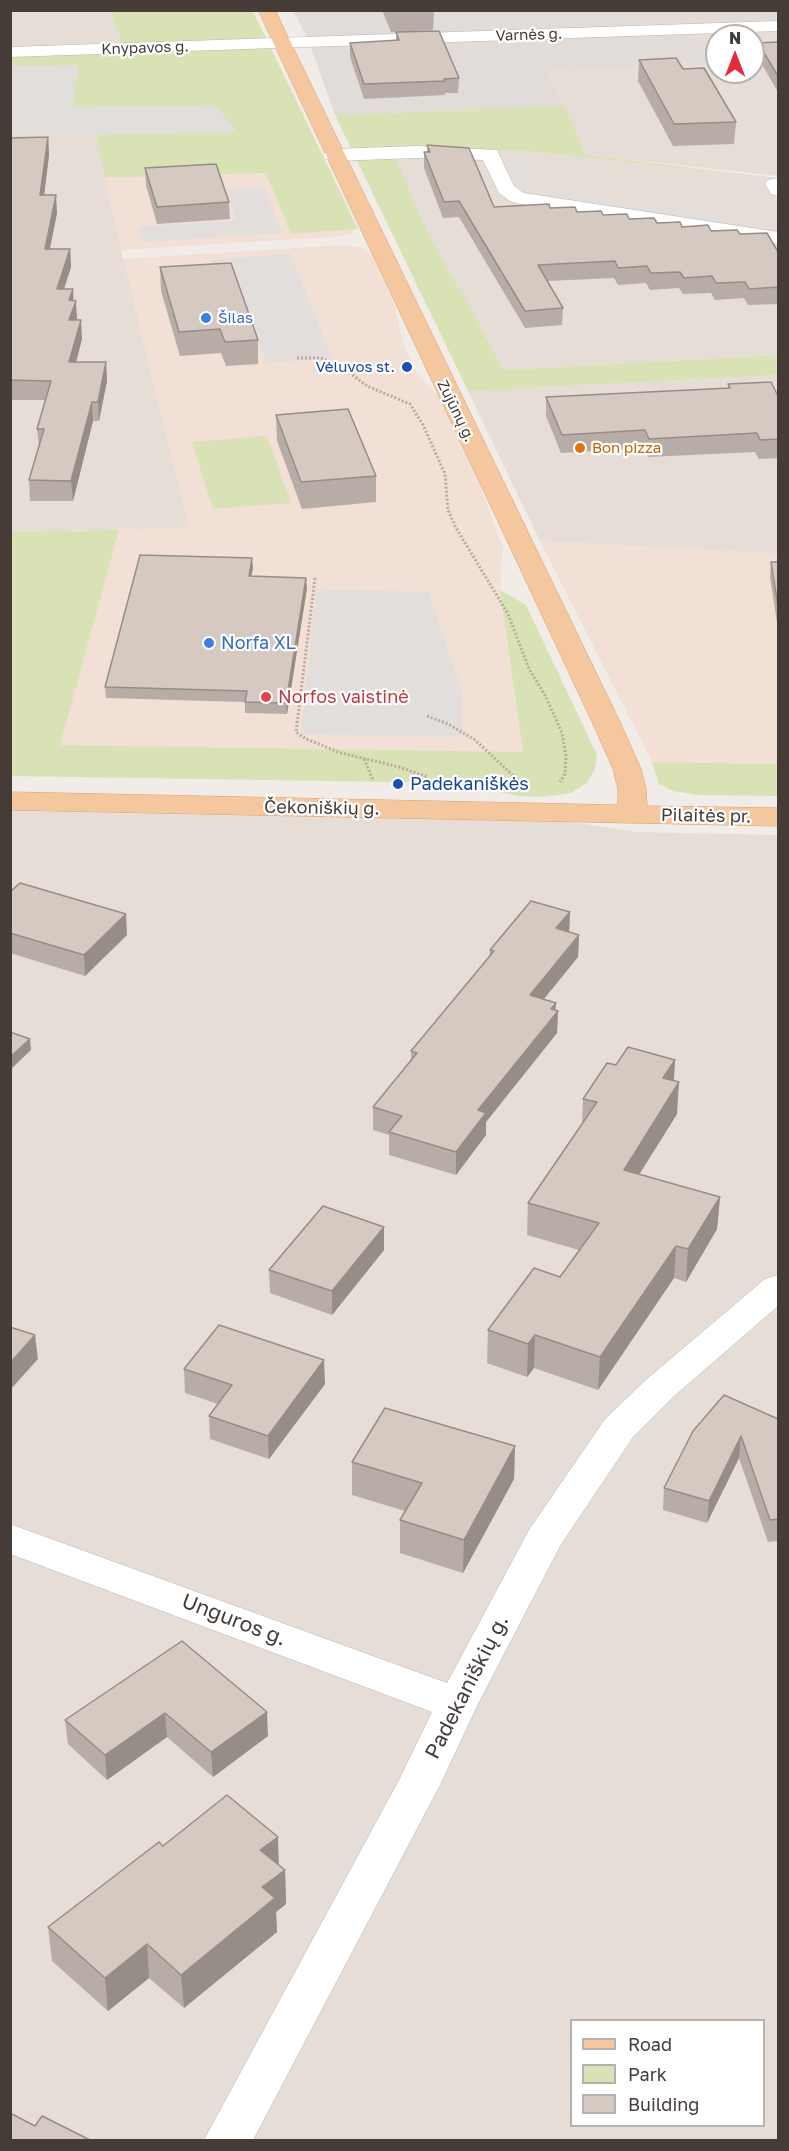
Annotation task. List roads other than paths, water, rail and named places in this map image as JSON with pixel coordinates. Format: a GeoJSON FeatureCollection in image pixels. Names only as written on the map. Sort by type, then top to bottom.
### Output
{"type":"FeatureCollection","features":[{"type":"Feature","properties":{"kind":"main road","name":"Zujūnų g."},"geometry":{"type":"LineString","coordinates":[[266,10],[333,155],[603,714],[627,769],[632,789],[633,814]]}},
{"type":"Feature","properties":{"kind":"main road","name":"Čekoniškių g."},"geometry":{"type":"LineString","coordinates":[[10,801],[633,814]]}},
{"type":"Feature","properties":{"kind":"main road","name":"Pilaitės pr."},"geometry":{"type":"LineString","coordinates":[[633,814],[778,818]]}},
{"type":"Feature","properties":{"kind":"street","name":"Varnės g."},"geometry":{"type":"LineString","coordinates":[[280,44],[778,26]]}},
{"type":"Feature","properties":{"kind":"street","name":"Knypavos g."},"geometry":{"type":"LineString","coordinates":[[10,52],[280,44]]}},
{"type":"Feature","properties":{"kind":"street"},"geometry":{"type":"LineString","coordinates":[[333,155],[417,152],[490,154],[506,189],[517,197],[527,200],[778,238]]}},
{"type":"Feature","properties":{"kind":"street"},"geometry":{"type":"LineString","coordinates":[[778,184],[775,184],[778,190]]}},
{"type":"Feature","properties":{"kind":"street","name":"Padekaniškių g."},"geometry":{"type":"LineString","coordinates":[[228,2140],[418,1785],[457,1704],[543,1540],[619,1428],[660,1388],[778,1287]]}},
{"type":"Feature","properties":{"kind":"street","name":"Unguros g."},"geometry":{"type":"LineString","coordinates":[[10,1538],[457,1704]]}},
{"type":"Feature","properties":{"kind":"place","name":"Šilas"},"geometry":{"type":"Point","coordinates":[206,318]}},
{"type":"Feature","properties":{"kind":"place","name":"Vėluvos st."},"geometry":{"type":"Point","coordinates":[407,367]}},
{"type":"Feature","properties":{"kind":"place","name":"Bon pizza"},"geometry":{"type":"Point","coordinates":[580,448]}},
{"type":"Feature","properties":{"kind":"place","name":"Norfa XL"},"geometry":{"type":"Point","coordinates":[209,643]}},
{"type":"Feature","properties":{"kind":"place","name":"Norfos vaistinė"},"geometry":{"type":"Point","coordinates":[266,697]}},
{"type":"Feature","properties":{"kind":"place","name":"Padekaniškės"},"geometry":{"type":"Point","coordinates":[398,784]}}]}
